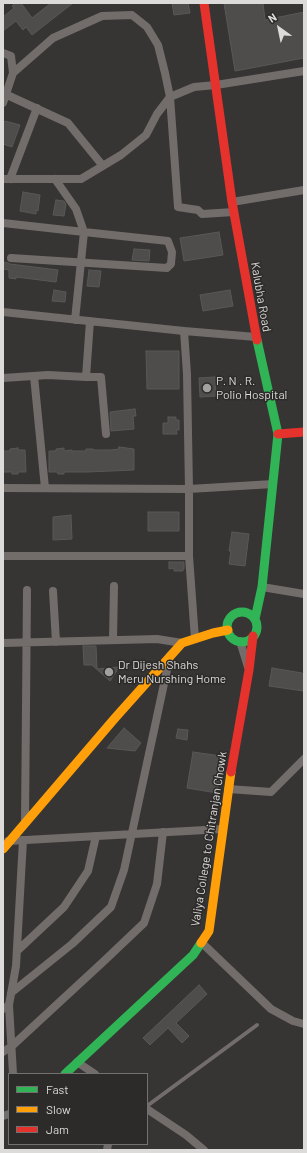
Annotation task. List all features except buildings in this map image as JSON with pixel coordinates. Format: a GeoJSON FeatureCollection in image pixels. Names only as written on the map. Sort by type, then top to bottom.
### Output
{"type":"FeatureCollection","features":[{"type":"Feature","properties":{"kind":"street","name":"Kalubha Road"},"geometry":{"type":"LineString","coordinates":[[204,3],[232,202],[256,337],[278,434],[261,590],[255,619]]}},
{"type":"Feature","properties":{"kind":"street"},"geometry":{"type":"LineString","coordinates":[[13,73],[53,38],[102,16],[132,15],[147,26],[158,45],[170,97],[178,206],[198,210],[202,214],[234,212]]}},
{"type":"Feature","properties":{"kind":"street"},"geometry":{"type":"LineString","coordinates":[[3,53],[11,56],[13,73],[3,103]]}},
{"type":"Feature","properties":{"kind":"street"},"geometry":{"type":"LineString","coordinates":[[37,108],[6,179],[81,179],[121,154],[146,135],[156,114],[170,97],[194,87],[304,71]]}},
{"type":"Feature","properties":{"kind":"street"},"geometry":{"type":"LineString","coordinates":[[5,94],[68,123],[103,166]]}},
{"type":"Feature","properties":{"kind":"street"},"geometry":{"type":"LineString","coordinates":[[55,179],[76,209],[84,232],[75,320]]}},
{"type":"Feature","properties":{"kind":"street"},"geometry":{"type":"LineString","coordinates":[[232,202],[304,190]]}},
{"type":"Feature","properties":{"kind":"street"},"geometry":{"type":"LineString","coordinates":[[3,223],[168,241],[172,252],[170,264],[167,268],[11,258]]}},
{"type":"Feature","properties":{"kind":"street"},"geometry":{"type":"LineString","coordinates":[[3,312],[256,337]]}},
{"type":"Feature","properties":{"kind":"street"},"geometry":{"type":"LineString","coordinates":[[86,377],[90,321]]}},
{"type":"Feature","properties":{"kind":"street"},"geometry":{"type":"LineString","coordinates":[[184,331],[187,374],[189,556],[199,638]]}},
{"type":"Feature","properties":{"kind":"street"},"geometry":{"type":"LineString","coordinates":[[34,376],[46,488]]}},
{"type":"Feature","properties":{"kind":"street"},"geometry":{"type":"LineString","coordinates":[[3,378],[34,376],[101,377],[106,434]]}},
{"type":"Feature","properties":{"kind":"street"},"geometry":{"type":"LineString","coordinates":[[278,434],[304,432]]}},
{"type":"Feature","properties":{"kind":"street"},"geometry":{"type":"LineString","coordinates":[[3,488],[189,489],[273,484]]}},
{"type":"Feature","properties":{"kind":"street"},"geometry":{"type":"LineString","coordinates":[[3,556],[189,556]]}},
{"type":"Feature","properties":{"kind":"street"},"geometry":{"type":"LineString","coordinates":[[113,640],[114,586]]}},
{"type":"Feature","properties":{"kind":"street"},"geometry":{"type":"LineString","coordinates":[[25,823],[27,590]]}},
{"type":"Feature","properties":{"kind":"street"},"geometry":{"type":"LineString","coordinates":[[245,612],[261,590],[304,594]]}},
{"type":"Feature","properties":{"kind":"street"},"geometry":{"type":"LineString","coordinates":[[53,591],[56,642]]}},
{"type":"Feature","properties":{"kind":"street"},"geometry":{"type":"LineString","coordinates":[[199,638],[236,613],[245,612],[252,616],[255,619],[257,628],[253,636],[245,641],[240,641],[232,638],[228,630],[229,619]]}},
{"type":"Feature","properties":{"kind":"street"},"geometry":{"type":"LineString","coordinates":[[3,849],[7,841],[25,823],[115,718],[182,644],[228,630]]}},
{"type":"Feature","properties":{"kind":"street","name":"Valiya College to Chitranjan Chowk"},"geometry":{"type":"LineString","coordinates":[[66,1073],[193,955],[208,931],[228,789],[249,670],[253,636]]}},
{"type":"Feature","properties":{"kind":"street"},"geometry":{"type":"LineString","coordinates":[[3,643],[157,639],[182,644]]}},
{"type":"Feature","properties":{"kind":"street","name":"Valiya College to Chitranjan Chowk"},"geometry":{"type":"LineString","coordinates":[[240,641],[249,670]]}},
{"type":"Feature","properties":{"kind":"street"},"geometry":{"type":"LineString","coordinates":[[11,993],[72,944],[111,907],[124,870],[170,656]]}},
{"type":"Feature","properties":{"kind":"street"},"geometry":{"type":"LineString","coordinates":[[228,789],[271,792],[304,759]]}},
{"type":"Feature","properties":{"kind":"street"},"geometry":{"type":"LineString","coordinates":[[7,841],[222,829]]}},
{"type":"Feature","properties":{"kind":"street"},"geometry":{"type":"LineString","coordinates":[[3,1052],[12,1046],[144,923],[157,884],[163,832]]}},
{"type":"Feature","properties":{"kind":"street"},"geometry":{"type":"LineString","coordinates":[[17,951],[64,907],[88,871],[96,836]]}},
{"type":"Feature","properties":{"kind":"street"},"geometry":{"type":"LineString","coordinates":[[13,1073],[12,1046],[6,1007],[11,993],[16,966],[23,840]]}},
{"type":"Feature","properties":{"kind":"street"},"geometry":{"type":"LineString","coordinates":[[202,942],[271,1009],[293,1021],[304,1024]]}},
{"type":"Feature","properties":{"kind":"street"},"geometry":{"type":"LineString","coordinates":[[77,1062],[94,1073]]}},
{"type":"Feature","properties":{"kind":"street"},"geometry":{"type":"LineString","coordinates":[[148,1109],[186,1135],[204,1150]]}},
{"type":"Feature","properties":{"kind":"lane"},"geometry":{"type":"LineString","coordinates":[[148,1107],[256,1025]]}},
{"type":"Feature","properties":{"kind":"traffic: fast"},"geometry":{"type":"LineString","coordinates":[[255,619],[262,587],[278,434],[257,340]]}},
{"type":"Feature","properties":{"kind":"traffic: fast"},"geometry":{"type":"LineString","coordinates":[[242,612],[248,613],[256,621],[257,627],[256,633],[248,641],[242,642],[236,641],[228,633],[227,627],[228,621],[236,613],[242,612]]}},
{"type":"Feature","properties":{"kind":"traffic: fast"},"geometry":{"type":"LineString","coordinates":[[66,1073],[193,955],[201,943]]}},
{"type":"Feature","properties":{"kind":"traffic: slow"},"geometry":{"type":"LineString","coordinates":[[3,849],[115,718],[182,643],[228,630]]}},
{"type":"Feature","properties":{"kind":"traffic: slow"},"geometry":{"type":"LineString","coordinates":[[201,943],[209,931],[231,772]]}},
{"type":"Feature","properties":{"kind":"traffic: jam"},"geometry":{"type":"LineString","coordinates":[[204,3],[232,202],[257,340]]}},
{"type":"Feature","properties":{"kind":"traffic: jam"},"geometry":{"type":"LineString","coordinates":[[278,434],[304,432]]}},
{"type":"Feature","properties":{"kind":"traffic: jam"},"geometry":{"type":"LineString","coordinates":[[231,772],[249,670],[253,636]]}},
{"type":"Feature","properties":{"kind":"place","name":"P. N . R. Polio Hospital"},"geometry":{"type":"Point","coordinates":[207,388]}},
{"type":"Feature","properties":{"kind":"place","name":"Dr Dijesh Shahs Meru Nurshing Home"},"geometry":{"type":"Point","coordinates":[109,672]}}]}
